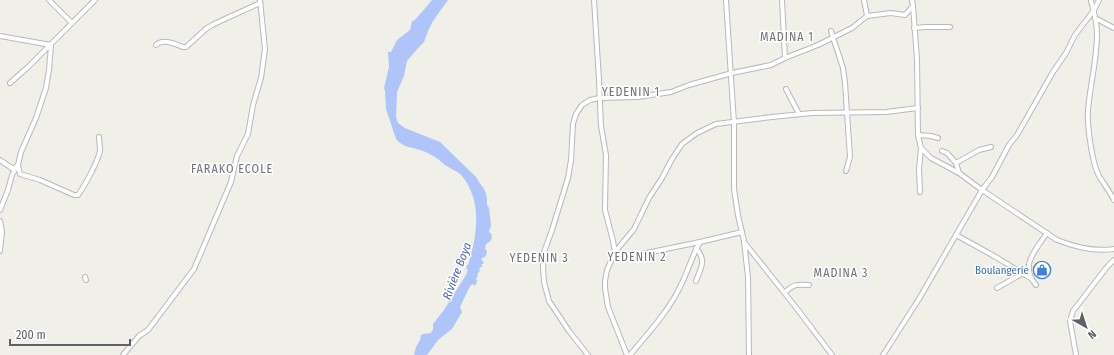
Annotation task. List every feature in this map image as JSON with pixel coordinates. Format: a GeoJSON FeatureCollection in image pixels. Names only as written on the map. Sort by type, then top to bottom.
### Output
{"type":"FeatureCollection","features":[{"type":"Feature","properties":{"kind":"street"},"geometry":{"type":"LineString","coordinates":[[49,0],[72,23]]}},
{"type":"Feature","properties":{"kind":"street"},"geometry":{"type":"LineString","coordinates":[[10,83],[95,0]]}},
{"type":"Feature","properties":{"kind":"street"},"geometry":{"type":"LineString","coordinates":[[594,0],[601,126],[606,155],[605,210],[615,252]]}},
{"type":"Feature","properties":{"kind":"street"},"geometry":{"type":"LineString","coordinates":[[726,0],[734,118],[734,189],[744,241],[748,277],[749,355]]}},
{"type":"Feature","properties":{"kind":"street"},"geometry":{"type":"LineString","coordinates":[[782,0],[784,58]]}},
{"type":"Feature","properties":{"kind":"street"},"geometry":{"type":"LineString","coordinates":[[864,0],[867,16]]}},
{"type":"Feature","properties":{"kind":"street"},"geometry":{"type":"LineString","coordinates":[[912,0],[917,59],[918,135],[921,148],[919,169],[920,192]]}},
{"type":"Feature","properties":{"kind":"street"},"geometry":{"type":"LineString","coordinates":[[883,355],[918,299],[982,190],[992,177],[1009,145],[1017,135],[1053,72],[1066,53],[1075,35],[1094,10],[1099,0]]}},
{"type":"Feature","properties":{"kind":"street"},"geometry":{"type":"LineString","coordinates":[[123,355],[139,336],[148,330],[194,269],[234,178],[237,156],[248,134],[253,105],[261,78],[264,49],[260,1],[207,28],[186,47],[164,41],[156,45]]}},
{"type":"Feature","properties":{"kind":"street"},"geometry":{"type":"LineString","coordinates":[[1091,1],[1094,10],[1097,34],[1088,111],[1088,132],[1099,176],[1114,200]]}},
{"type":"Feature","properties":{"kind":"street"},"geometry":{"type":"LineString","coordinates":[[905,15],[913,6]]}},
{"type":"Feature","properties":{"kind":"street"},"geometry":{"type":"LineString","coordinates":[[588,355],[569,331],[549,301],[544,282],[543,266],[544,252],[568,178],[571,160],[573,124],[576,114],[582,105],[590,100],[599,98],[638,97],[671,92],[689,85],[732,73],[771,65],[784,58],[818,45],[852,28],[867,16],[891,13],[905,15],[914,21]]}},
{"type":"Feature","properties":{"kind":"street"},"geometry":{"type":"LineString","coordinates":[[1095,18],[1114,28]]}},
{"type":"Feature","properties":{"kind":"street"},"geometry":{"type":"LineString","coordinates":[[914,28],[950,27]]}},
{"type":"Feature","properties":{"kind":"street"},"geometry":{"type":"LineString","coordinates":[[831,31],[843,68],[845,83],[850,157],[846,171]]}},
{"type":"Feature","properties":{"kind":"street"},"geometry":{"type":"LineString","coordinates":[[0,36],[48,46]]}},
{"type":"Feature","properties":{"kind":"street"},"geometry":{"type":"LineString","coordinates":[[0,210],[12,175],[18,165],[21,152],[36,118],[46,88],[49,70],[48,46]]}},
{"type":"Feature","properties":{"kind":"street"},"geometry":{"type":"LineString","coordinates":[[786,89],[800,114]]}},
{"type":"Feature","properties":{"kind":"street"},"geometry":{"type":"LineString","coordinates":[[627,355],[608,307],[605,288],[607,270],[615,252],[634,229],[649,198],[682,144],[697,133],[716,124],[812,113],[886,112],[918,108]]}},
{"type":"Feature","properties":{"kind":"street"},"geometry":{"type":"LineString","coordinates":[[734,118],[743,121]]}},
{"type":"Feature","properties":{"kind":"street"},"geometry":{"type":"LineString","coordinates":[[918,135],[938,138]]}},
{"type":"Feature","properties":{"kind":"street"},"geometry":{"type":"LineString","coordinates":[[18,165],[20,174],[40,180],[74,195],[78,195],[94,167],[100,150],[99,138]]}},
{"type":"Feature","properties":{"kind":"street"},"geometry":{"type":"LineString","coordinates":[[956,164],[979,150],[991,147]]}},
{"type":"Feature","properties":{"kind":"street"},"geometry":{"type":"LineString","coordinates":[[921,148],[931,158],[959,173],[1057,240],[1069,245],[1104,251],[1114,249]]}},
{"type":"Feature","properties":{"kind":"street"},"geometry":{"type":"LineString","coordinates":[[942,151],[947,153],[956,164],[959,173]]}},
{"type":"Feature","properties":{"kind":"street"},"geometry":{"type":"LineString","coordinates":[[0,160],[13,169],[18,165]]}},
{"type":"Feature","properties":{"kind":"street"},"geometry":{"type":"LineString","coordinates":[[0,221],[2,232],[0,251]]}},
{"type":"Feature","properties":{"kind":"street"},"geometry":{"type":"LineString","coordinates":[[615,252],[627,257],[742,232]]}},
{"type":"Feature","properties":{"kind":"street"},"geometry":{"type":"LineString","coordinates":[[1036,285],[1028,270],[1030,261],[1047,233]]}},
{"type":"Feature","properties":{"kind":"street"},"geometry":{"type":"LineString","coordinates":[[956,235],[1032,279]]}},
{"type":"Feature","properties":{"kind":"street"},"geometry":{"type":"LineString","coordinates":[[744,241],[785,292],[832,355]]}},
{"type":"Feature","properties":{"kind":"street"},"geometry":{"type":"LineString","coordinates":[[630,355],[667,308],[681,285],[696,248],[700,242]]}},
{"type":"Feature","properties":{"kind":"street"},"geometry":{"type":"LineString","coordinates":[[696,248],[703,258],[696,281]]}},
{"type":"Feature","properties":{"kind":"street"},"geometry":{"type":"LineString","coordinates":[[745,253],[758,259]]}},
{"type":"Feature","properties":{"kind":"street"},"geometry":{"type":"LineString","coordinates":[[1076,355],[1070,321],[1071,315],[1102,273],[1114,260]]}},
{"type":"Feature","properties":{"kind":"street"},"geometry":{"type":"LineString","coordinates":[[997,288],[1028,270]]}},
{"type":"Feature","properties":{"kind":"street"},"geometry":{"type":"LineString","coordinates":[[785,292],[792,286],[798,284],[809,285]]}},
{"type":"Feature","properties":{"kind":"water"},"geometry":{"type":"Polygon","coordinates":[[[432,0],[448,0],[433,21],[424,42],[407,61],[404,76],[397,92],[396,117],[398,123],[405,128],[440,142],[477,178],[486,193],[491,226],[489,231],[492,238],[486,244],[486,256],[481,259],[484,263],[481,265],[483,267],[479,269],[480,271],[477,274],[475,286],[473,284],[470,286],[460,307],[462,312],[452,329],[438,340],[427,355],[414,355],[421,338],[420,336],[431,333],[433,324],[444,310],[466,275],[468,269],[466,269],[476,231],[476,208],[469,186],[462,176],[430,154],[405,146],[399,142],[396,139],[386,109],[384,88],[389,67],[388,52],[391,52],[397,40],[410,30],[412,21],[415,20],[432,0]]]}},
{"type":"Feature","properties":{"kind":"place","name":"Boulangerie"},"geometry":{"type":"Point","coordinates":[1042,270]}},
{"type":"Feature","properties":{"kind":"district","name":"MADINA 1"},"geometry":{"type":"Point","coordinates":[787,37]}},
{"type":"Feature","properties":{"kind":"district","name":"YEDENIN 1"},"geometry":{"type":"Point","coordinates":[631,92]}},
{"type":"Feature","properties":{"kind":"district","name":"FARAKO ECOLE"},"geometry":{"type":"Point","coordinates":[232,169]}},
{"type":"Feature","properties":{"kind":"district","name":"YEDENIN 2"},"geometry":{"type":"Point","coordinates":[637,257]}},
{"type":"Feature","properties":{"kind":"district","name":"YEDENIN 3"},"geometry":{"type":"Point","coordinates":[539,258]}},
{"type":"Feature","properties":{"kind":"district","name":"MADINA 3"},"geometry":{"type":"Point","coordinates":[841,273]}},
{"type":"Feature","properties":{"kind":"water label","name":"Rivière Boya"},"geometry":{"type":"Point","coordinates":[457,271]}}]}
